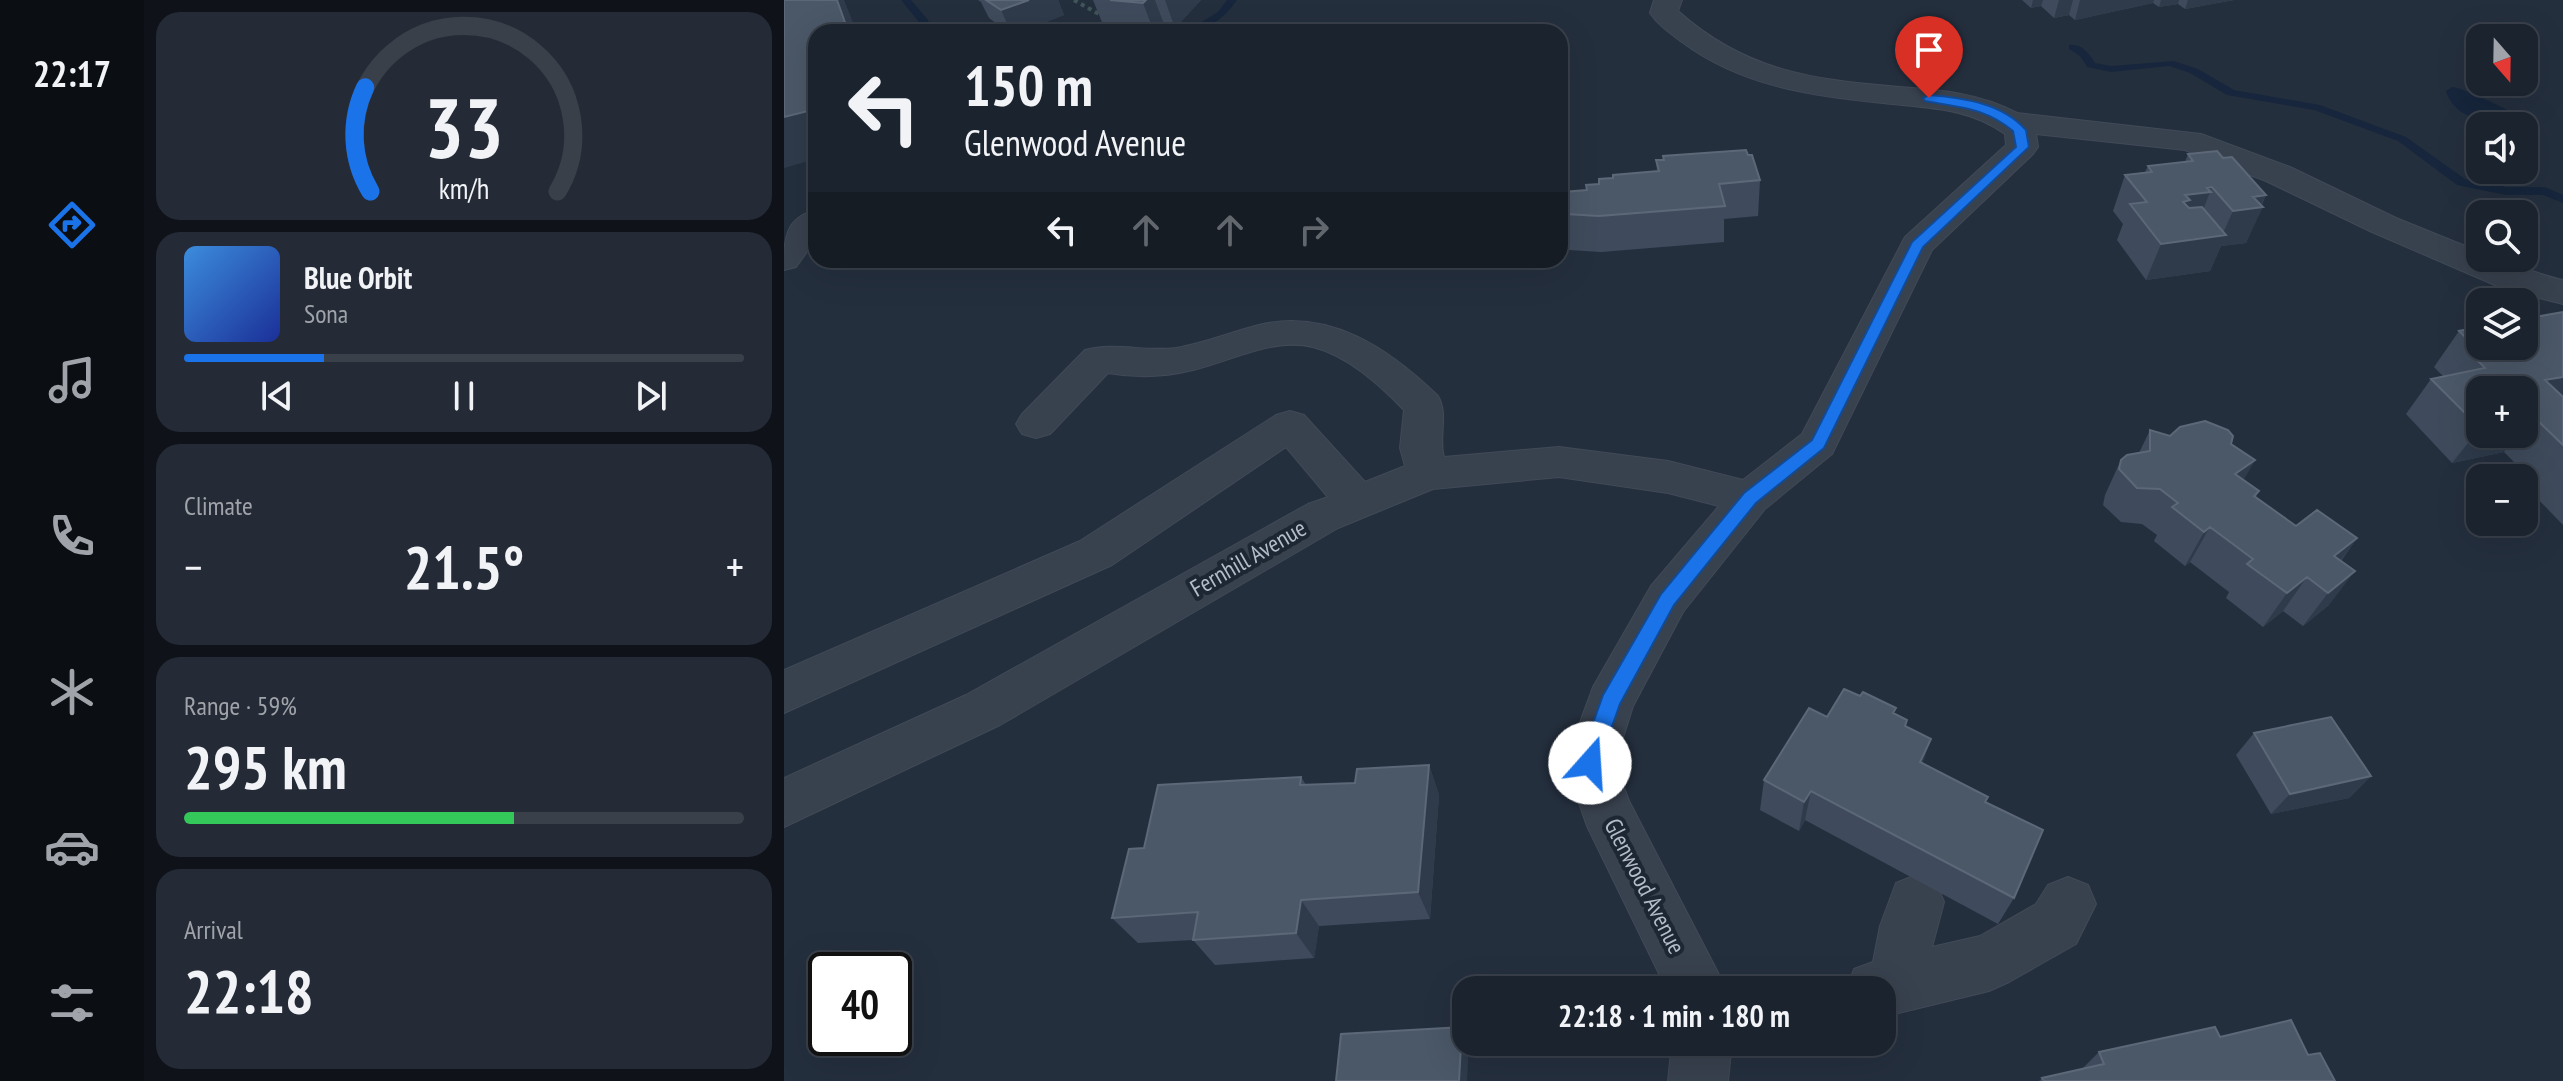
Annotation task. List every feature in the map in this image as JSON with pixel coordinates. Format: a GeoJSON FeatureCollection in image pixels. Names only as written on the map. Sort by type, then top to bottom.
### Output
{"type":"FeatureCollection","features":[{"type":"Feature","properties":{"kind":"street"},"geometry":{"type":"LineString","coordinates":[[1668,0],[1664,13],[1691,38],[1766,76],[1880,94],[1954,101],[1999,113],[2010,122],[2190,141],[2278,174],[2384,225],[2517,281],[2563,292]]}},
{"type":"Feature","properties":{"kind":"street","name":"Glenwood Avenue"},"geometry":{"type":"LineString","coordinates":[[1691,976],[1606,809],[1590,763],[1610,702],[1667,599],[1750,498],[1818,444],[1917,245],[2022,147],[2020,130],[2010,122]]}},
{"type":"Feature","properties":{"kind":"street"},"geometry":{"type":"LineString","coordinates":[[784,259],[793,251],[801,223]]}},
{"type":"Feature","properties":{"kind":"street"},"geometry":{"type":"LineString","coordinates":[[1036,424],[1099,359],[1132,365],[1175,360],[1261,337],[1305,333],[1350,348],[1396,377],[1424,406],[1421,448],[1428,474]]}},
{"type":"Feature","properties":{"kind":"street"},"geometry":{"type":"LineString","coordinates":[[784,692],[1096,553],[1290,425],[1357,502]]}},
{"type":"Feature","properties":{"kind":"street","name":"Fernhill Avenue"},"geometry":{"type":"LineString","coordinates":[[784,803],[983,710],[1323,516],[1428,474],[1559,462],[1668,477],[1750,498]]}},
{"type":"Feature","properties":{"kind":"street"},"geometry":{"type":"LineString","coordinates":[[1890,976],[1916,902]]}},
{"type":"Feature","properties":{"kind":"street"},"geometry":{"type":"LineString","coordinates":[[1896,985],[1989,962],[2056,924],[2068,904]]}},
{"type":"Feature","properties":{"kind":"street"},"geometry":{"type":"LineString","coordinates":[[1698,1081],[1701,1056]]}},
{"type":"Feature","properties":{"kind":"path"},"geometry":{"type":"LineString","coordinates":[[1074,0],[1105,18]]}},
{"type":"Feature","properties":{"kind":"path"},"geometry":{"type":"LineString","coordinates":[[1099,24],[1113,9]]}},
{"type":"Feature","properties":{"kind":"water"},"geometry":{"type":"Polygon","coordinates":[[[2457,88],[2466,91],[2466,96],[2478,96],[2511,112],[2466,112],[2466,115],[2450,101],[2446,91],[2457,88]]]}},
{"type":"Feature","properties":{"kind":"building"},"geometry":{"type":"Polygon","coordinates":[[[784,0],[837,0],[846,24],[808,24],[808,111],[784,117],[784,0]]]}},
{"type":"Feature","properties":{"kind":"building"},"geometry":{"type":"Polygon","coordinates":[[[986,0],[1029,0],[1001,10],[986,0]]]}},
{"type":"Feature","properties":{"kind":"building"},"geometry":{"type":"Polygon","coordinates":[[[1110,0],[1146,0],[1143,3],[1110,0]]]}},
{"type":"Feature","properties":{"kind":"building"},"geometry":{"type":"Polygon","coordinates":[[[1746,150],[1748,155],[1752,155],[1760,180],[1719,184],[1725,206],[1599,216],[1568,214],[1568,192],[1587,190],[1586,185],[1599,184],[1599,179],[1613,178],[1613,175],[1659,171],[1656,160],[1664,160],[1663,156],[1746,150]]]}},
{"type":"Feature","properties":{"kind":"building"},"geometry":{"type":"Polygon","coordinates":[[[2217,151],[2223,158],[2232,157],[2266,195],[2253,197],[2263,207],[2233,211],[2212,187],[2207,188],[2211,192],[2185,195],[2190,200],[2183,202],[2189,208],[2202,207],[2226,235],[2161,244],[2130,204],[2147,202],[2125,175],[2152,172],[2148,166],[2193,161],[2188,154],[2217,151]]]}},
{"type":"Feature","properties":{"kind":"building"},"geometry":{"type":"Polygon","coordinates":[[[2563,312],[2563,377],[2545,380],[2563,397],[2563,445],[2538,421],[2538,376],[2466,376],[2466,414],[2431,379],[2485,368],[2477,360],[2538,360],[2538,316],[2563,312]]]}},
{"type":"Feature","properties":{"kind":"building"},"geometry":{"type":"Polygon","coordinates":[[[2205,421],[2228,430],[2233,436],[2231,444],[2255,460],[2235,474],[2259,491],[2254,496],[2296,526],[2317,510],[2357,538],[2334,556],[2355,571],[2328,593],[2307,577],[2287,593],[2247,564],[2253,559],[2210,527],[2204,532],[2172,507],[2178,503],[2160,489],[2137,488],[2119,469],[2121,460],[2127,455],[2150,451],[2150,430],[2170,436],[2180,427],[2205,421]]]}},
{"type":"Feature","properties":{"kind":"building"},"geometry":{"type":"Polygon","coordinates":[[[1844,689],[1860,696],[1863,692],[1896,708],[1893,713],[1907,720],[1905,726],[1931,739],[1920,762],[1988,797],[1985,802],[2043,830],[2014,898],[1811,791],[1804,802],[1764,780],[1809,708],[1827,717],[1844,689]]]}},
{"type":"Feature","properties":{"kind":"building"},"geometry":{"type":"Polygon","coordinates":[[[2331,717],[2371,776],[2290,794],[2254,733],[2331,717]]]}},
{"type":"Feature","properties":{"kind":"building"},"geometry":{"type":"Polygon","coordinates":[[[1429,765],[1418,892],[1301,900],[1296,933],[1193,940],[1198,912],[1112,918],[1129,849],[1144,848],[1158,785],[1301,777],[1300,785],[1355,783],[1357,769],[1429,765]]]}},
{"type":"Feature","properties":{"kind":"building"},"geometry":{"type":"Polygon","coordinates":[[[2291,1020],[2308,1055],[2320,1053],[2335,1081],[2044,1081],[2042,1078],[2104,1064],[2099,1052],[2215,1027],[2220,1037],[2291,1020]]]}},
{"type":"Feature","properties":{"kind":"building"},"geometry":{"type":"Polygon","coordinates":[[[1452,1028],[1452,1056],[1460,1056],[1459,1081],[1336,1081],[1341,1034],[1452,1028]]]}},
{"type":"Feature","properties":{"kind":"waterway"},"geometry":{"type":"LineString","coordinates":[[906,0],[925,24]]}},
{"type":"Feature","properties":{"kind":"waterway"},"geometry":{"type":"LineString","coordinates":[[1204,24],[1222,14],[1232,0]]}},
{"type":"Feature","properties":{"kind":"waterway"},"geometry":{"type":"LineString","coordinates":[[2073,47],[2084,54],[2091,65],[2111,69],[2170,63],[2194,71],[2231,93],[2316,107],[2402,139],[2461,182],[2506,191],[2545,191],[2563,199]]}},
{"type":"Feature","properties":{"kind":"route"},"geometry":{"type":"LineString","coordinates":[[1590,763],[1610,702],[1667,599],[1750,498],[1818,444],[1917,245],[2022,147],[2020,130],[1999,113],[1929,98]]}}]}
